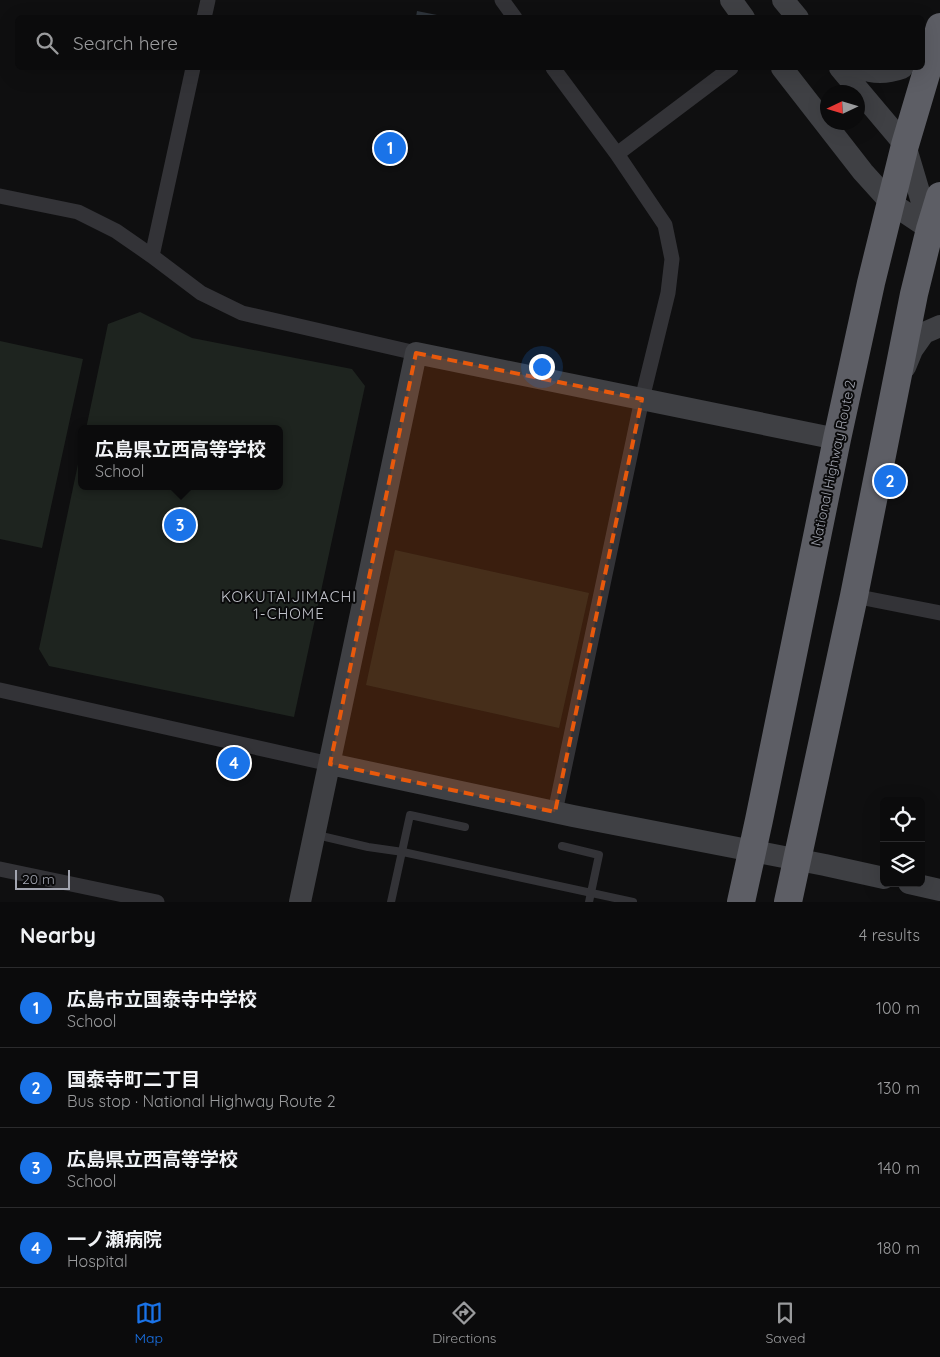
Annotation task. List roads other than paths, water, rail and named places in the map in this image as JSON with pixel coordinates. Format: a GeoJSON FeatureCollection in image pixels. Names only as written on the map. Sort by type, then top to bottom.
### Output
{"type":"FeatureCollection","features":[{"type":"Feature","properties":{"kind":"highway","name":"National Highway Route 2"},"geometry":{"type":"LineString","coordinates":[[741,902],[871,283],[905,145],[940,27]]}},
{"type":"Feature","properties":{"kind":"highway"},"geometry":{"type":"LineString","coordinates":[[788,902],[854,596],[914,294],[935,237],[940,196]]}},
{"type":"Feature","properties":{"kind":"street"},"geometry":{"type":"LineString","coordinates":[[205,15],[208,0]]}},
{"type":"Feature","properties":{"kind":"street"},"geometry":{"type":"LineString","coordinates":[[502,0],[513,15]]}},
{"type":"Feature","properties":{"kind":"street"},"geometry":{"type":"LineString","coordinates":[[731,0],[742,15]]}},
{"type":"Feature","properties":{"kind":"street"},"geometry":{"type":"LineString","coordinates":[[783,0],[796,15]]}},
{"type":"Feature","properties":{"kind":"street"},"geometry":{"type":"LineString","coordinates":[[925,52],[940,27]]}},
{"type":"Feature","properties":{"kind":"street"},"geometry":{"type":"LineString","coordinates":[[152,256],[193,70]]}},
{"type":"Feature","properties":{"kind":"street"},"geometry":{"type":"LineString","coordinates":[[554,70],[617,154],[666,225],[672,259],[668,293],[642,399],[555,812]]}},
{"type":"Feature","properties":{"kind":"street"},"geometry":{"type":"LineString","coordinates":[[617,154],[727,70]]}},
{"type":"Feature","properties":{"kind":"street"},"geometry":{"type":"LineString","coordinates":[[784,70],[863,172],[891,203],[935,237]]}},
{"type":"Feature","properties":{"kind":"street"},"geometry":{"type":"LineString","coordinates":[[842,70],[905,145],[935,237]]}},
{"type":"Feature","properties":{"kind":"street"},"geometry":{"type":"LineString","coordinates":[[865,70],[889,72],[896,70]]}},
{"type":"Feature","properties":{"kind":"street"},"geometry":{"type":"LineString","coordinates":[[0,196],[78,212],[116,231],[201,294],[242,313],[416,353],[837,439]]}},
{"type":"Feature","properties":{"kind":"street"},"geometry":{"type":"LineString","coordinates":[[893,400],[912,350],[924,333],[940,326]]}},
{"type":"Feature","properties":{"kind":"street"},"geometry":{"type":"LineString","coordinates":[[300,902],[416,353]]}},
{"type":"Feature","properties":{"kind":"street"},"geometry":{"type":"LineString","coordinates":[[854,596],[940,614]]}},
{"type":"Feature","properties":{"kind":"street"},"geometry":{"type":"LineString","coordinates":[[0,690],[555,812],[880,877]]}},
{"type":"Feature","properties":{"kind":"street"},"geometry":{"type":"LineString","coordinates":[[0,869],[158,902]]}},
{"type":"Feature","properties":{"kind":"street"},"geometry":{"type":"LineString","coordinates":[[925,887],[940,890]]}},
{"type":"Feature","properties":{"kind":"lane"},"geometry":{"type":"LineString","coordinates":[[391,902],[410,815],[465,827]]}},
{"type":"Feature","properties":{"kind":"lane"},"geometry":{"type":"LineString","coordinates":[[315,834],[633,902]]}},
{"type":"Feature","properties":{"kind":"lane"},"geometry":{"type":"LineString","coordinates":[[562,846],[599,854],[589,902]]}},
{"type":"Feature","properties":{"kind":"place","name":"広島市立国泰寺中学校"},"geometry":{"type":"Point","coordinates":[390,148]}},
{"type":"Feature","properties":{"kind":"place","name":"国泰寺町二丁目"},"geometry":{"type":"Point","coordinates":[890,481]}},
{"type":"Feature","properties":{"kind":"place","name":"広島県立西高等学校"},"geometry":{"type":"Point","coordinates":[180,525]}},
{"type":"Feature","properties":{"kind":"place","name":"一ノ瀬病院"},"geometry":{"type":"Point","coordinates":[234,763]}},
{"type":"Feature","properties":{"kind":"district","name":"KOKUTAIJIMACHI 1-CHOME"},"geometry":{"type":"Point","coordinates":[289,604]}}]}
